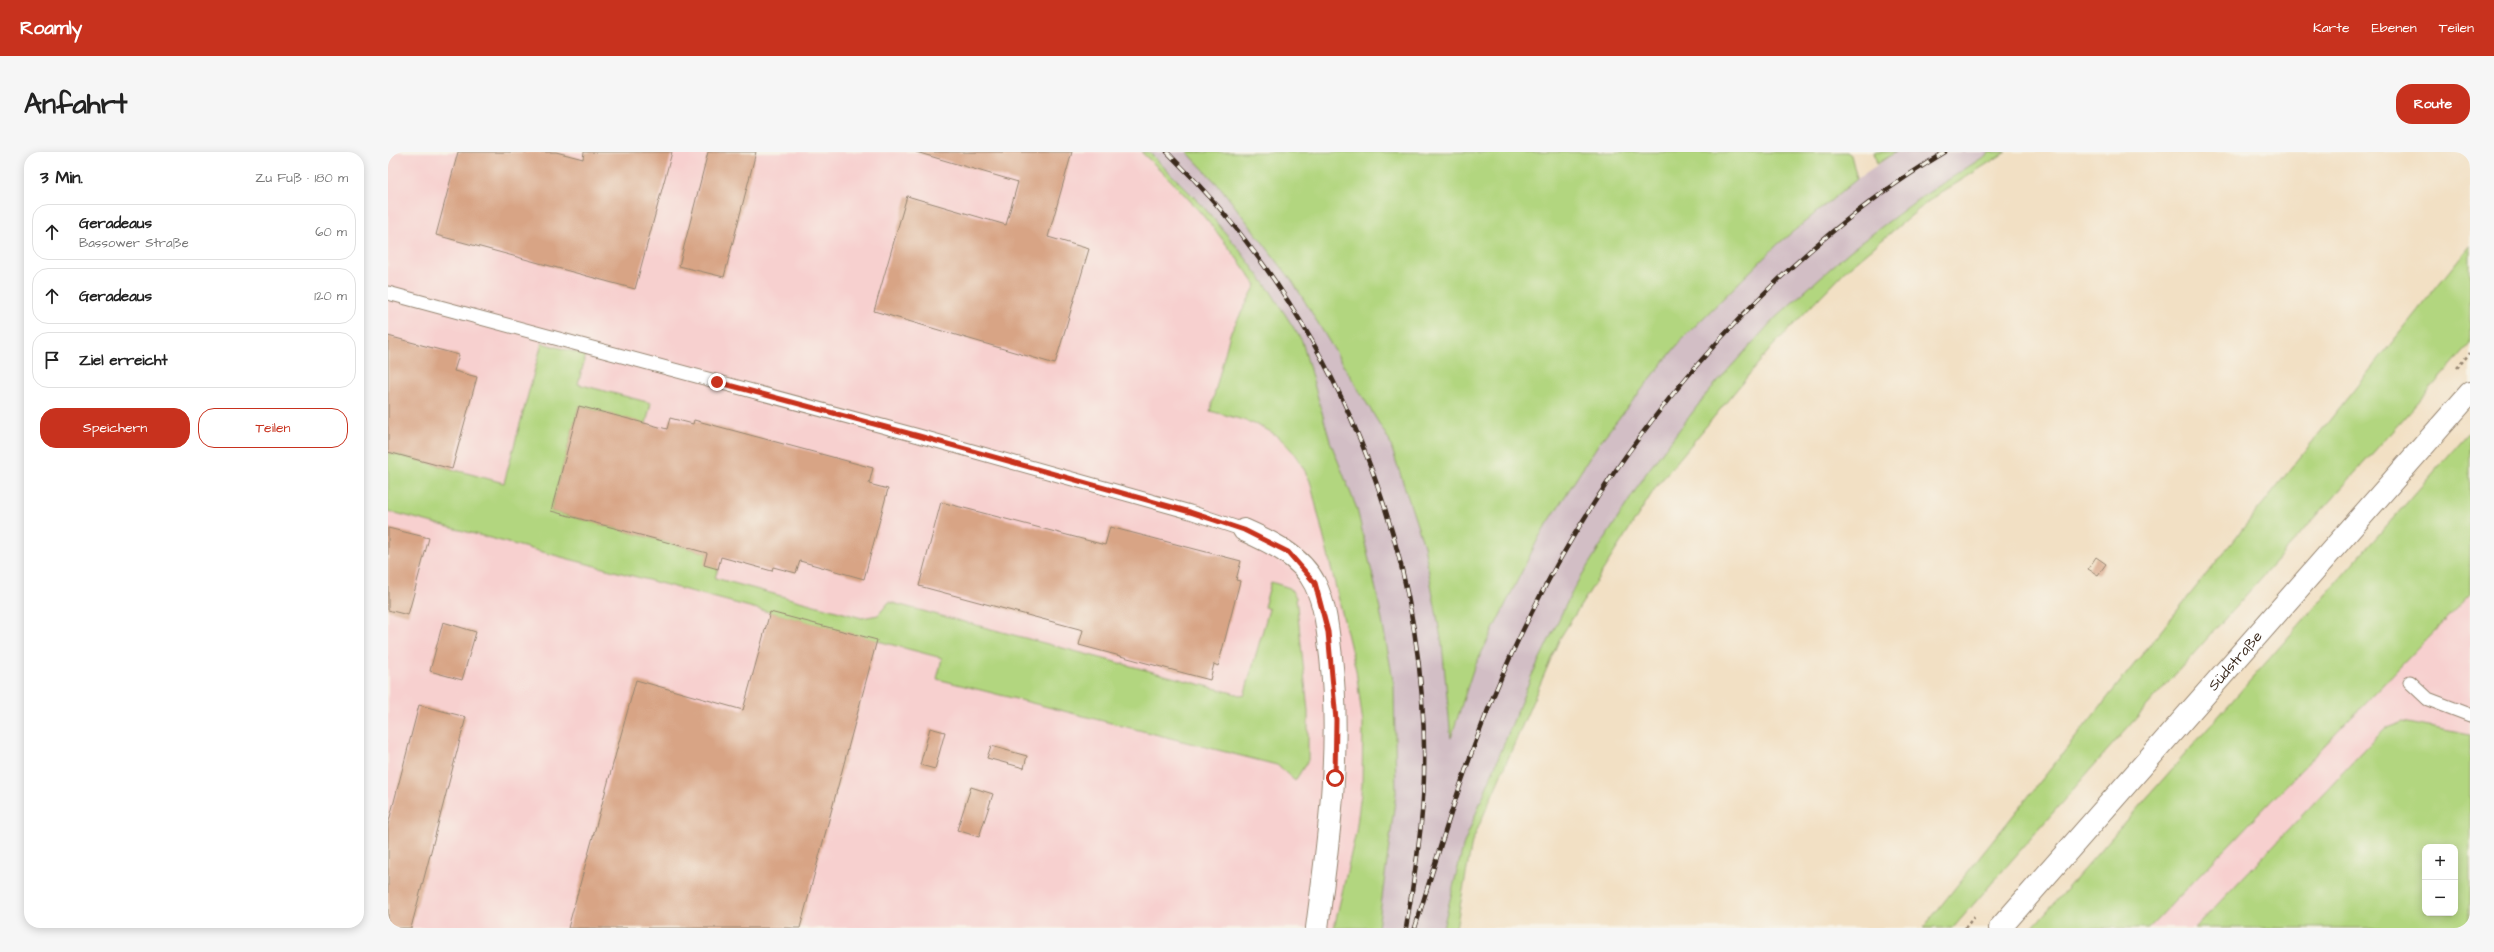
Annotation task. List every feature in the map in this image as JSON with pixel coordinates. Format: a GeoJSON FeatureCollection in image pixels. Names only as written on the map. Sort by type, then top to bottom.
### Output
{"type":"FeatureCollection","features":[{"type":"Feature","properties":{"kind":"street","name":"Südstraße"},"geometry":{"type":"LineString","coordinates":[[2000,928],[2470,393]]}},
{"type":"Feature","properties":{"kind":"street"},"geometry":{"type":"LineString","coordinates":[[1244,530],[1288,552],[1302,566],[1315,583],[1328,632],[1336,720],[1335,778],[1317,928]]}},
{"type":"Feature","properties":{"kind":"lane"},"geometry":{"type":"LineString","coordinates":[[388,293],[919,436],[1190,512],[1244,530]]}},
{"type":"Feature","properties":{"kind":"lane"},"geometry":{"type":"LineString","coordinates":[[2410,682],[2428,699],[2470,715]]}},
{"type":"Feature","properties":{"kind":"shaded area"},"geometry":{"type":"Polygon","coordinates":[[[388,152],[1141,152],[1198,209],[1233,252],[1256,285],[1230,334],[1210,411],[1257,424],[1274,433],[1301,462],[1310,481],[1356,670],[1363,724],[1362,785],[1356,832],[1334,928],[388,928],[388,152]]]}},
{"type":"Feature","properties":{"kind":"shaded area"},"geometry":{"type":"Polygon","coordinates":[[[1149,152],[1187,152],[1221,188],[1293,282],[1389,440],[1424,546],[1442,644],[1452,737],[1473,670],[1539,537],[1599,443],[1683,338],[1778,244],[1857,179],[1896,152],[1991,152],[1917,200],[1851,250],[1775,318],[1708,392],[1647,472],[1575,586],[1531,677],[1464,843],[1443,928],[1378,928],[1396,793],[1377,594],[1357,509],[1330,441],[1302,341],[1238,248],[1202,205],[1149,152]]]}},
{"type":"Feature","properties":{"kind":"shaded area"},"geometry":{"type":"Polygon","coordinates":[[[2470,594],[2470,928],[2149,928],[2470,594]]]}},
{"type":"Feature","properties":{"kind":"green space"},"geometry":{"type":"Polygon","coordinates":[[[1141,152],[1149,152],[1202,205],[1238,248],[1271,292],[1302,341],[1330,441],[1357,509],[1377,594],[1394,685],[1396,793],[1378,928],[1334,928],[1356,832],[1362,785],[1363,724],[1356,670],[1310,481],[1301,464],[1291,450],[1270,432],[1244,421],[1210,411],[1230,334],[1256,285],[1230,249],[1188,198],[1141,152]]]}},
{"type":"Feature","properties":{"kind":"green space"},"geometry":{"type":"Polygon","coordinates":[[[1187,152],[1847,152],[1851,155],[1857,179],[1778,244],[1683,338],[1599,443],[1539,537],[1473,670],[1451,738],[1442,644],[1424,546],[1389,440],[1293,282],[1221,188],[1187,152]]]}},
{"type":"Feature","properties":{"kind":"green space"},"geometry":{"type":"Polygon","coordinates":[[[1874,152],[1896,152],[1877,164],[1874,152]]]}},
{"type":"Feature","properties":{"kind":"green space"},"geometry":{"type":"Polygon","coordinates":[[[1991,152],[2006,152],[1930,200],[1845,271],[1771,348],[1656,487],[1560,638],[1472,842],[1456,928],[1443,928],[1464,843],[1531,677],[1575,586],[1647,472],[1708,392],[1775,318],[1851,250],[1917,200],[1991,152]]]}},
{"type":"Feature","properties":{"kind":"green space"},"geometry":{"type":"Polygon","coordinates":[[[2470,245],[2470,344],[2097,762],[1953,928],[1923,928],[2470,245]]]}},
{"type":"Feature","properties":{"kind":"green space"},"geometry":{"type":"Polygon","coordinates":[[[542,343],[586,355],[578,384],[651,403],[646,424],[579,406],[551,511],[707,553],[718,569],[715,578],[862,618],[878,615],[889,602],[1244,696],[1269,609],[1264,607],[1271,582],[1290,588],[1296,597],[1308,711],[1308,760],[1295,781],[1277,765],[937,679],[942,658],[388,511],[388,452],[504,483],[542,343]]]}},
{"type":"Feature","properties":{"kind":"green space"},"geometry":{"type":"Polygon","coordinates":[[[2470,431],[2470,594],[2149,928],[2032,928],[2470,431]]]}},
{"type":"Feature","properties":{"kind":"green space"},"geometry":{"type":"Polygon","coordinates":[[[2403,722],[2470,735],[2470,928],[2195,928],[2384,729],[2403,722]]]}},
{"type":"Feature","properties":{"kind":"building"},"geometry":{"type":"Polygon","coordinates":[[[458,152],[556,152],[583,159],[584,152],[672,152],[635,289],[436,235],[458,152]]]}},
{"type":"Feature","properties":{"kind":"building"},"geometry":{"type":"Polygon","coordinates":[[[708,152],[756,152],[724,277],[679,266],[708,152]]]}},
{"type":"Feature","properties":{"kind":"building"},"geometry":{"type":"Polygon","coordinates":[[[916,152],[1072,152],[1048,237],[1089,249],[1055,364],[874,311],[907,196],[1006,225],[1018,182],[916,152]]]}},
{"type":"Feature","properties":{"kind":"building"},"geometry":{"type":"Polygon","coordinates":[[[388,336],[459,355],[454,371],[477,377],[452,469],[388,452],[388,336]]]}},
{"type":"Feature","properties":{"kind":"building"},"geometry":{"type":"Polygon","coordinates":[[[579,406],[667,429],[670,418],[693,424],[694,420],[873,468],[869,484],[888,489],[864,579],[800,561],[796,573],[773,567],[772,571],[721,557],[718,569],[704,565],[707,553],[551,511],[579,406]]]}},
{"type":"Feature","properties":{"kind":"building"},"geometry":{"type":"Polygon","coordinates":[[[941,502],[1105,545],[1110,527],[1241,561],[1236,580],[1240,581],[1218,666],[1214,664],[1210,680],[1079,645],[1083,630],[919,586],[941,502]]]}},
{"type":"Feature","properties":{"kind":"building"},"geometry":{"type":"Polygon","coordinates":[[[388,528],[429,538],[408,615],[388,610],[388,528]]]}},
{"type":"Feature","properties":{"kind":"building"},"geometry":{"type":"Polygon","coordinates":[[[2096,557],[2106,564],[2098,575],[2088,569],[2096,557]]]}},
{"type":"Feature","properties":{"kind":"building"},"geometry":{"type":"Polygon","coordinates":[[[770,612],[877,640],[800,928],[568,928],[636,680],[743,710],[770,612]]]}},
{"type":"Feature","properties":{"kind":"building"},"geometry":{"type":"Polygon","coordinates":[[[443,622],[476,632],[462,680],[430,671],[443,622]]]}},
{"type":"Feature","properties":{"kind":"building"},"geometry":{"type":"Polygon","coordinates":[[[419,705],[466,717],[411,928],[388,928],[388,825],[419,705]]]}},
{"type":"Feature","properties":{"kind":"building"},"geometry":{"type":"Polygon","coordinates":[[[930,728],[945,732],[935,769],[920,765],[930,728]]]}},
{"type":"Feature","properties":{"kind":"building"},"geometry":{"type":"Polygon","coordinates":[[[991,746],[1027,756],[1024,768],[987,758],[991,746]]]}},
{"type":"Feature","properties":{"kind":"building"},"geometry":{"type":"Polygon","coordinates":[[[971,787],[993,794],[979,837],[957,830],[971,787]]]}},
{"type":"Feature","properties":{"kind":"railway"},"geometry":{"type":"LineString","coordinates":[[1167,152],[1226,216],[1277,285],[1322,359],[1359,438],[1388,520],[1409,604],[1421,689],[1424,776],[1422,814],[1418,852],[1406,928]]}},
{"type":"Feature","properties":{"kind":"railway"},"geometry":{"type":"LineString","coordinates":[[1415,928],[1438,852],[1477,738],[1507,664],[1560,559],[1602,490],[1649,424],[1701,360],[1757,300],[1817,245],[1879,195],[1945,152]]}},
{"type":"Feature","properties":{"kind":"route"},"geometry":{"type":"LineString","coordinates":[[717,382],[919,436],[1190,512],[1244,530],[1268,540],[1288,552],[1302,566],[1315,583],[1323,606],[1333,672],[1336,720],[1335,778]]}}]}
